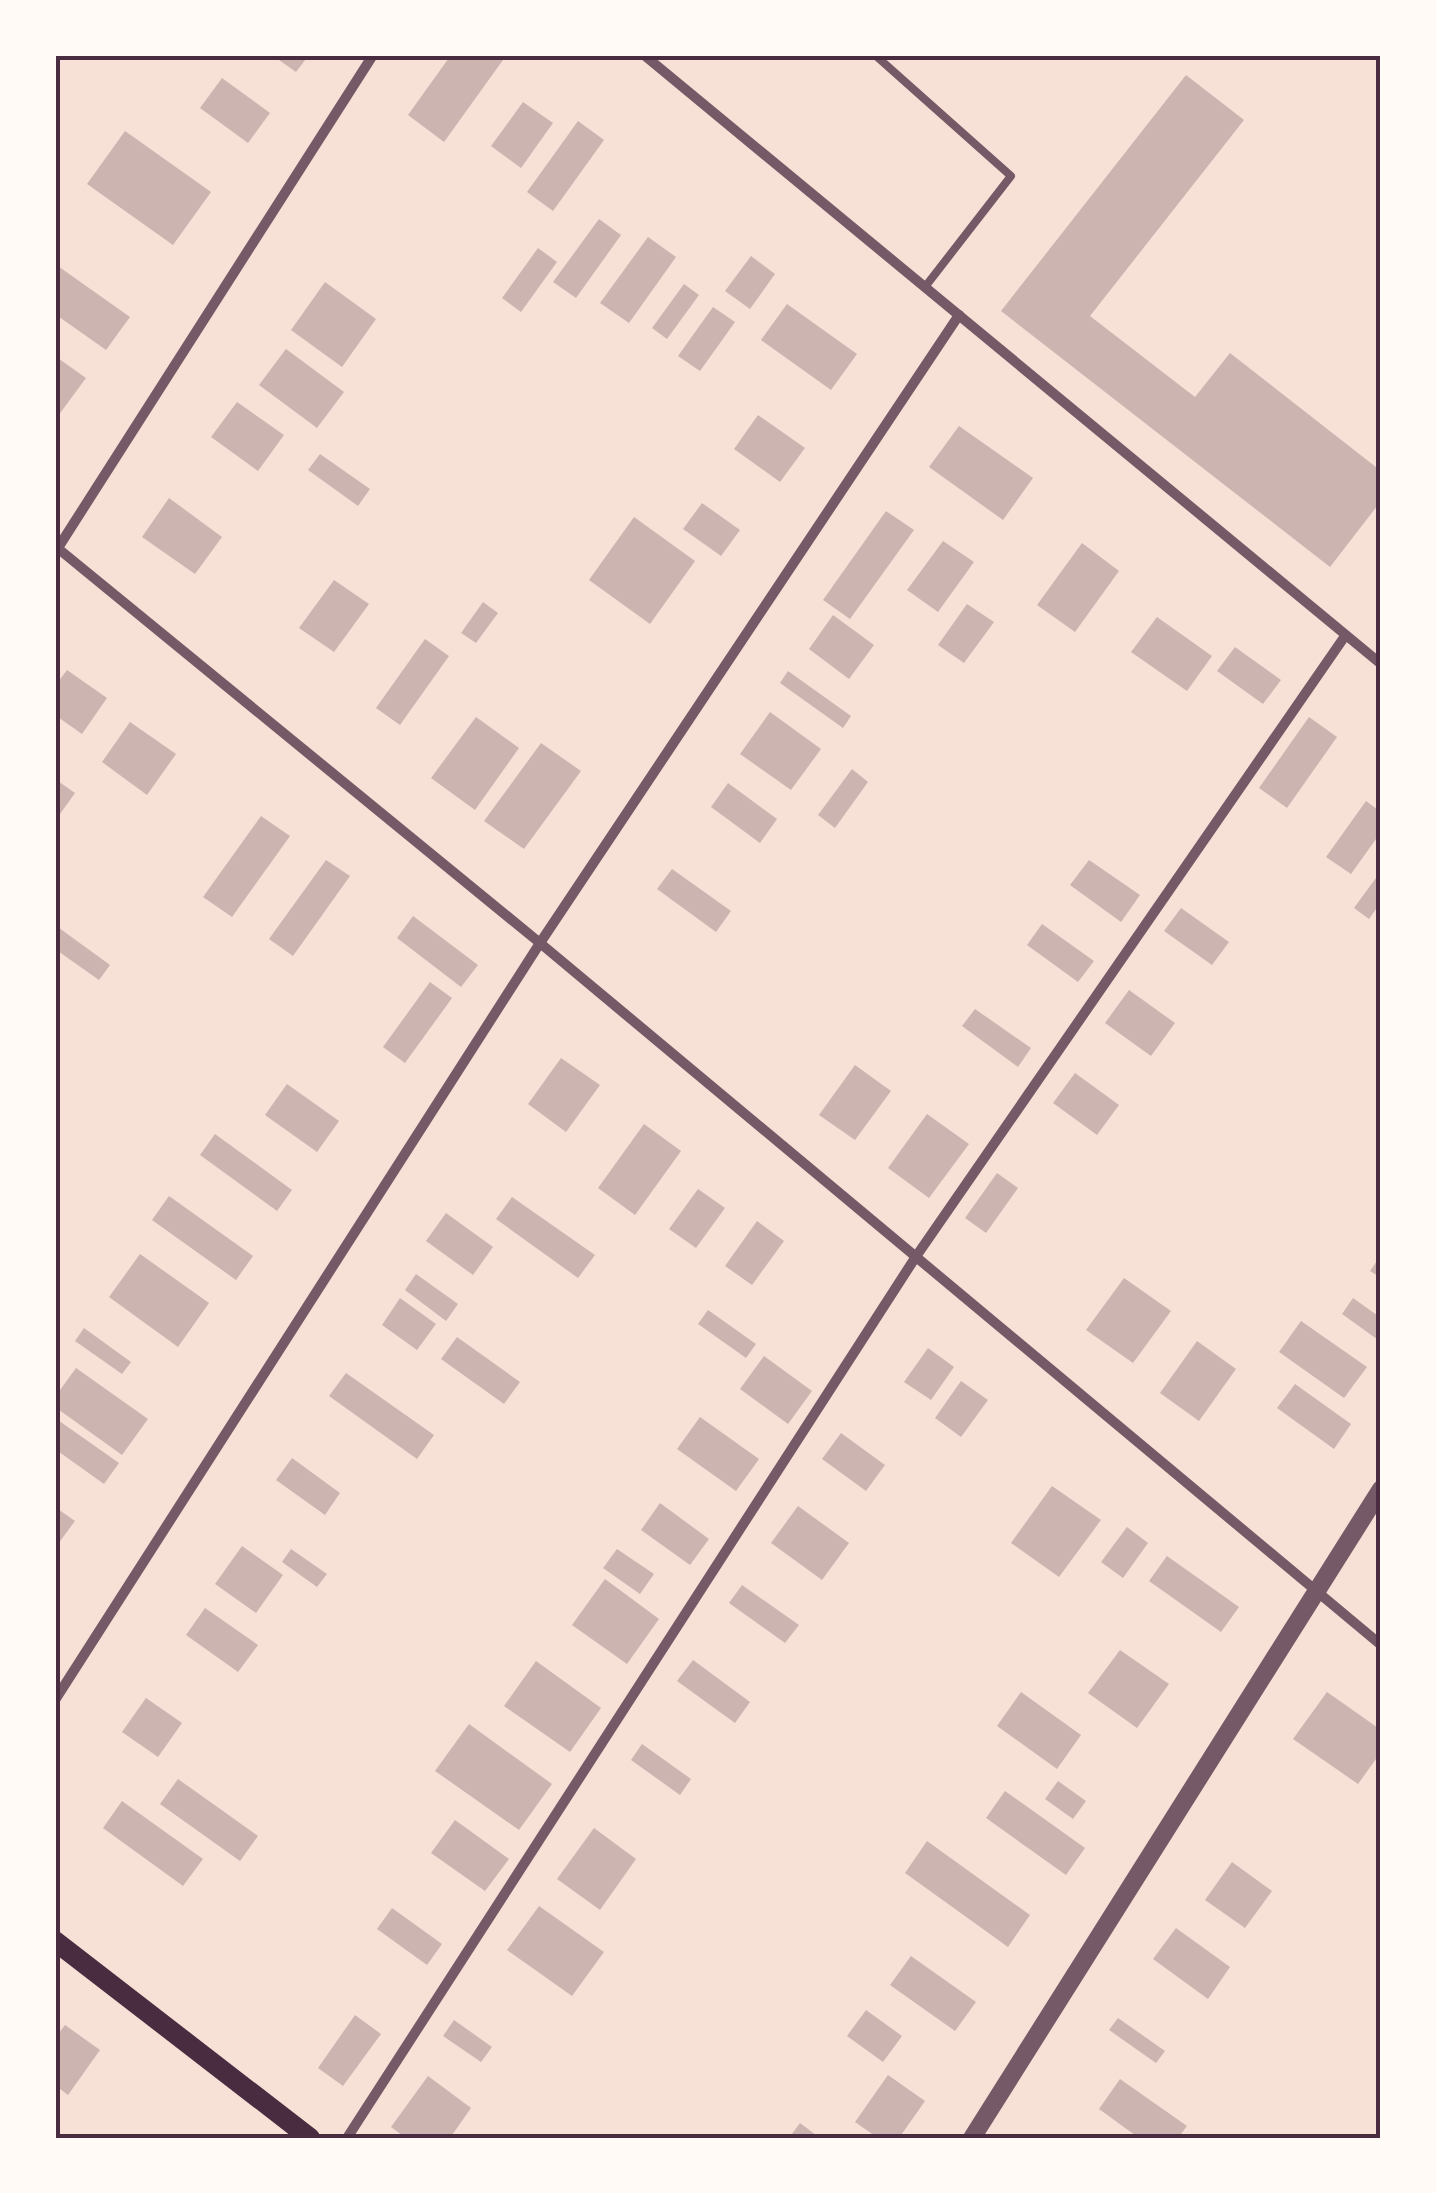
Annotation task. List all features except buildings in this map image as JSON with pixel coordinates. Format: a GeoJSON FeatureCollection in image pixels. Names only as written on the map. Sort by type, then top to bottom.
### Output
{"type":"FeatureCollection","features":[{"type":"Feature","properties":{"kind":"main road"},"geometry":{"type":"LineString","coordinates":[[55,1940],[310,2138]]}},
{"type":"Feature","properties":{"kind":"street"},"geometry":{"type":"LineString","coordinates":[[373,55],[56,549],[540,943],[1381,1645]]}},
{"type":"Feature","properties":{"kind":"street"},"geometry":{"type":"LineString","coordinates":[[644,55],[1381,664]]}},
{"type":"Feature","properties":{"kind":"street"},"geometry":{"type":"LineString","coordinates":[[55,1700],[540,943],[958,315]]}},
{"type":"Feature","properties":{"kind":"street"},"geometry":{"type":"LineString","coordinates":[[347,2138],[915,1258],[1345,636]]}},
{"type":"Feature","properties":{"kind":"street"},"geometry":{"type":"LineString","coordinates":[[972,2138],[1381,1489]]}},
{"type":"Feature","properties":{"kind":"lane"},"geometry":{"type":"LineString","coordinates":[[875,55],[1011,176],[925,288]]}}]}
